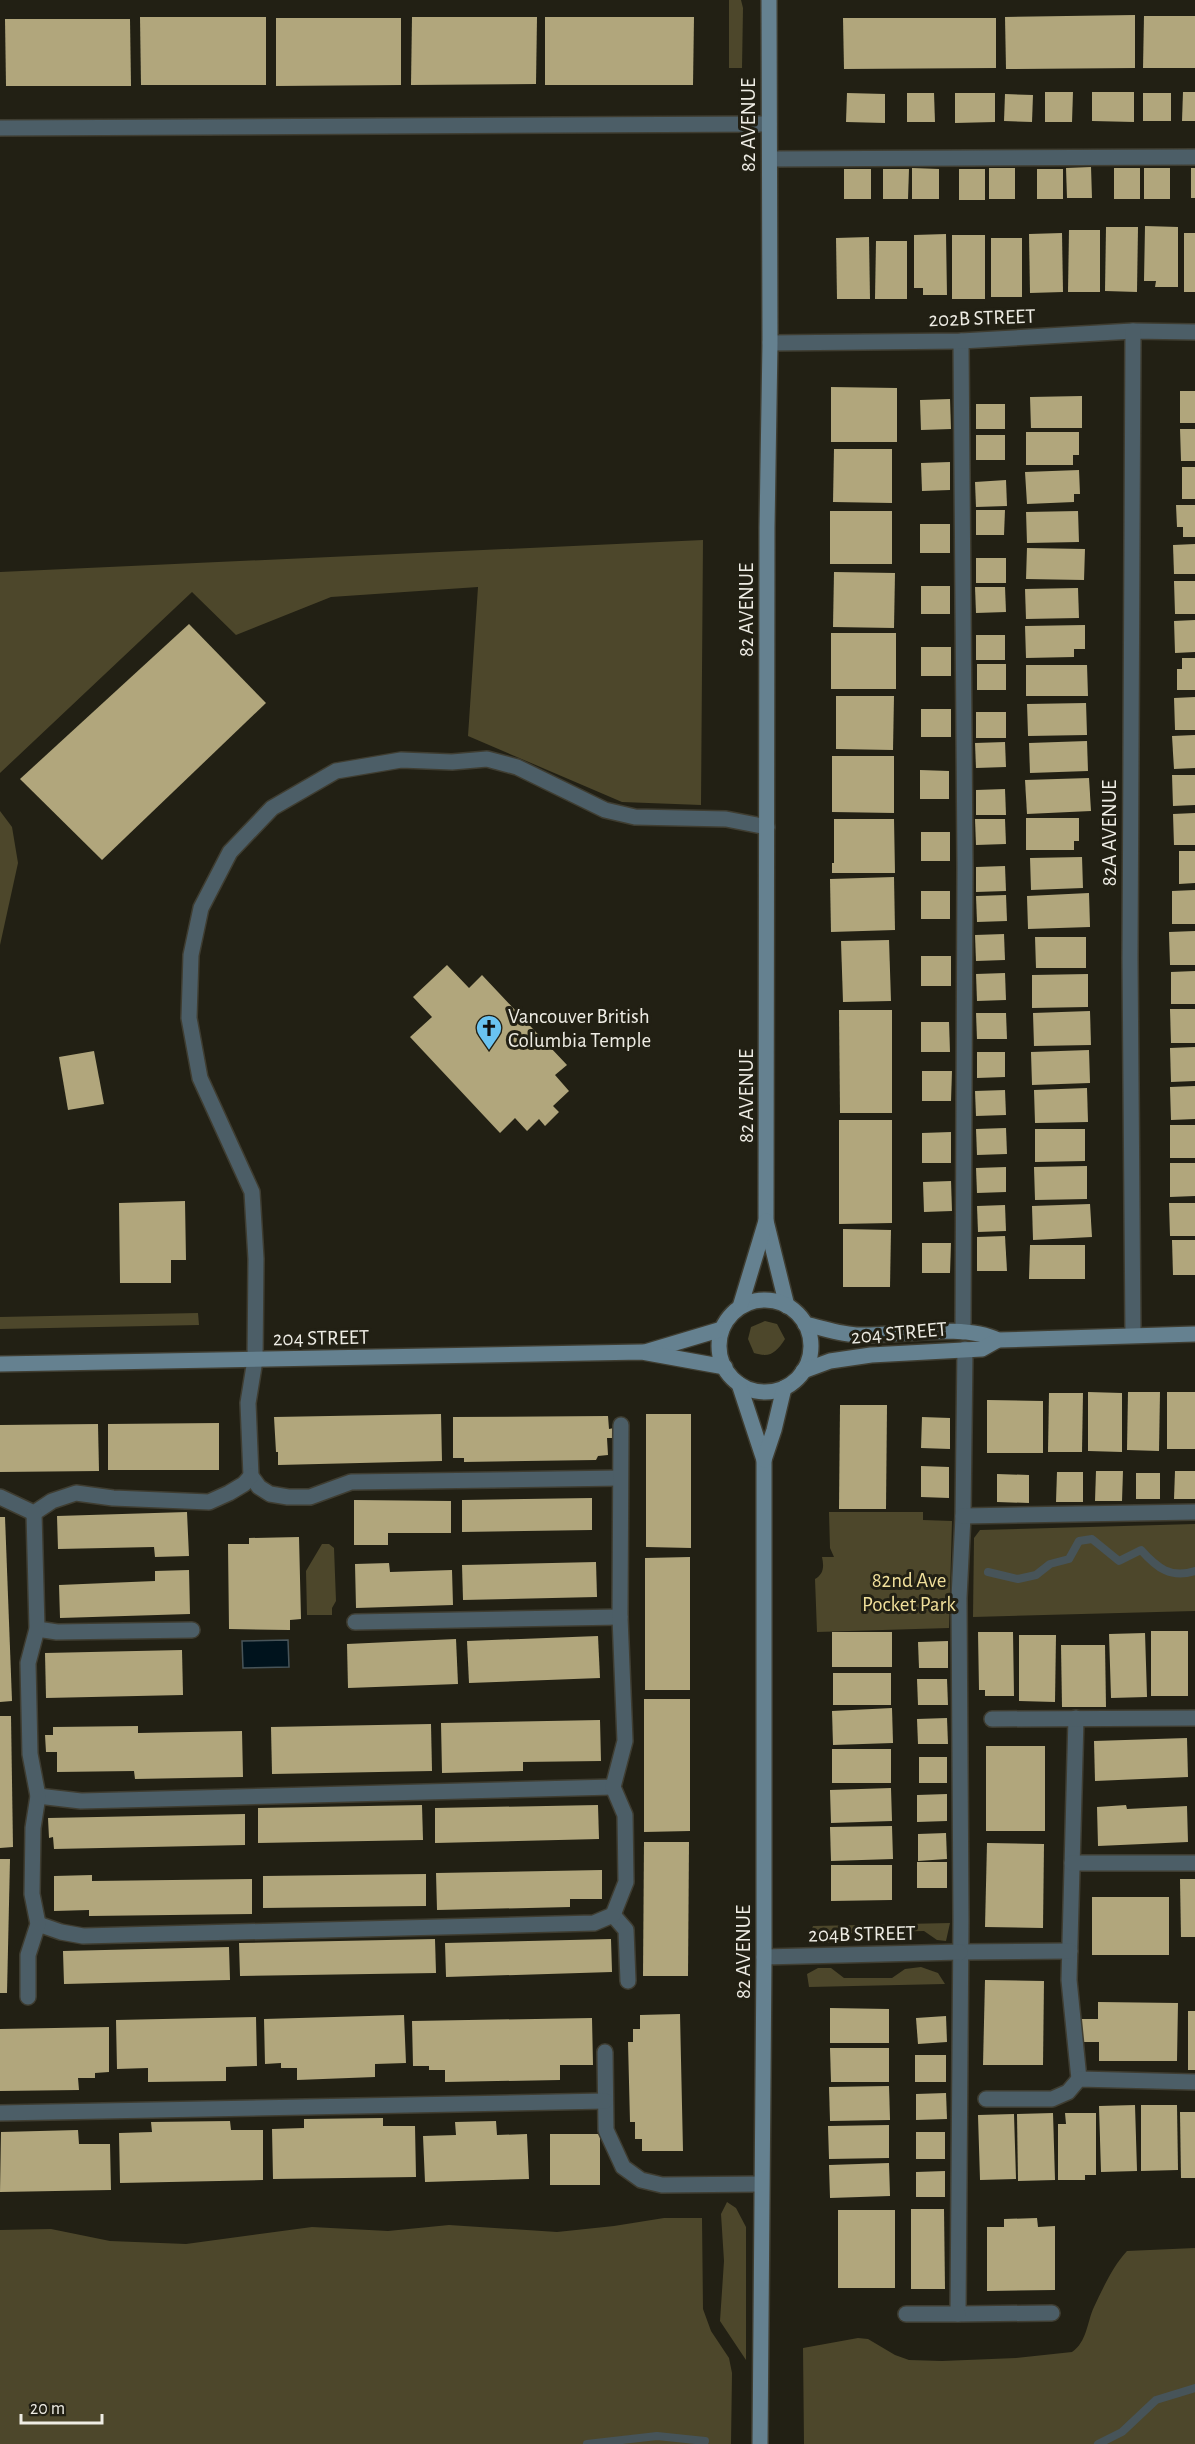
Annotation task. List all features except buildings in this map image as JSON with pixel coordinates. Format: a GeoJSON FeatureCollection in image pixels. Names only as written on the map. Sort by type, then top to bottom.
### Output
{"type":"FeatureCollection","features":[{"type":"Feature","properties":{"kind":"street","name":"82 AVENUE"},"geometry":{"type":"LineString","coordinates":[[769,0],[770,343],[766,1221],[787,1306]]}},
{"type":"Feature","properties":{"kind":"street"},"geometry":{"type":"LineString","coordinates":[[0,128],[769,124]]}},
{"type":"Feature","properties":{"kind":"street"},"geometry":{"type":"LineString","coordinates":[[770,159],[1195,157]]}},
{"type":"Feature","properties":{"kind":"street","name":"202B STREET"},"geometry":{"type":"LineString","coordinates":[[770,343],[961,340],[1133,331],[1195,332]]}},
{"type":"Feature","properties":{"kind":"street","name":"82A AVENUE"},"geometry":{"type":"LineString","coordinates":[[1133,331],[1130,946],[1133,1335]]}},
{"type":"Feature","properties":{"kind":"street"},"geometry":{"type":"LineString","coordinates":[[961,340],[965,844],[963,1332]]}},
{"type":"Feature","properties":{"kind":"street"},"geometry":{"type":"LineString","coordinates":[[620,1478],[351,1482],[310,1497],[270,1494],[259,1487],[251,1476],[249,1402],[255,1360],[256,1259],[252,1192],[200,1078],[189,1018],[191,955],[201,908],[230,852],[268,812],[336,771],[401,760],[452,762],[487,759],[517,767],[605,810],[635,817],[726,819],[767,827]]}},
{"type":"Feature","properties":{"kind":"street","name":"82 AVENUE"},"geometry":{"type":"LineString","coordinates":[[740,1307],[766,1221]]}},
{"type":"Feature","properties":{"kind":"street"},"geometry":{"type":"LineString","coordinates":[[767,1299],[787,1306],[794,1309],[810,1334],[811,1350],[803,1371],[797,1379],[784,1388],[769,1392],[753,1390],[739,1384],[725,1367],[721,1358],[719,1344],[722,1329],[729,1317],[740,1307],[753,1301],[767,1299]]}},
{"type":"Feature","properties":{"kind":"street","name":"204 STREET"},"geometry":{"type":"LineString","coordinates":[[805,1324],[860,1335],[963,1332],[984,1333],[998,1340],[1195,1334]]}},
{"type":"Feature","properties":{"kind":"street","name":"204 STREET"},"geometry":{"type":"LineString","coordinates":[[642,1352],[722,1329]]}},
{"type":"Feature","properties":{"kind":"street","name":"204 STREET"},"geometry":{"type":"LineString","coordinates":[[803,1371],[830,1361],[850,1358],[982,1350],[998,1340]]}},
{"type":"Feature","properties":{"kind":"street"},"geometry":{"type":"LineString","coordinates":[[958,2314],[960,1952],[958,1598],[963,1516],[964,1350]]}},
{"type":"Feature","properties":{"kind":"street","name":"204 STREET"},"geometry":{"type":"LineString","coordinates":[[0,1364],[642,1352],[725,1367]]}},
{"type":"Feature","properties":{"kind":"street","name":"82 AVENUE"},"geometry":{"type":"LineString","coordinates":[[739,1384],[764,1460]]}},
{"type":"Feature","properties":{"kind":"street","name":"82 AVENUE"},"geometry":{"type":"LineString","coordinates":[[760,2444],[764,1957],[764,1460],[784,1388]]}},
{"type":"Feature","properties":{"kind":"street"},"geometry":{"type":"LineString","coordinates":[[38,1924],[61,1932],[83,1936],[594,1923],[614,1915],[626,1882],[625,1815],[613,1787],[625,1741],[620,1617],[621,1425]]}},
{"type":"Feature","properties":{"kind":"street"},"geometry":{"type":"LineString","coordinates":[[34,1513],[52,1501],[76,1493],[112,1498],[209,1502],[244,1484],[251,1476]]}},
{"type":"Feature","properties":{"kind":"street"},"geometry":{"type":"LineString","coordinates":[[0,1497],[34,1513]]}},
{"type":"Feature","properties":{"kind":"street"},"geometry":{"type":"LineString","coordinates":[[963,1516],[1195,1512]]}},
{"type":"Feature","properties":{"kind":"street"},"geometry":{"type":"LineString","coordinates":[[28,1997],[28,1955],[38,1924],[32,1894],[33,1828],[38,1796],[30,1754],[28,1663],[37,1629],[34,1513]]}},
{"type":"Feature","properties":{"kind":"street"},"geometry":{"type":"LineString","coordinates":[[355,1622],[620,1617]]}},
{"type":"Feature","properties":{"kind":"street"},"geometry":{"type":"LineString","coordinates":[[37,1629],[57,1632],[192,1630]]}},
{"type":"Feature","properties":{"kind":"street"},"geometry":{"type":"LineString","coordinates":[[986,2099],[1052,2099],[1068,2092],[1079,2079],[1070,1980],[1076,1718]]}},
{"type":"Feature","properties":{"kind":"street"},"geometry":{"type":"LineString","coordinates":[[992,1719],[1195,1718]]}},
{"type":"Feature","properties":{"kind":"street"},"geometry":{"type":"LineString","coordinates":[[38,1796],[81,1801],[613,1787]]}},
{"type":"Feature","properties":{"kind":"street"},"geometry":{"type":"LineString","coordinates":[[1072,1863],[1195,1863]]}},
{"type":"Feature","properties":{"kind":"street"},"geometry":{"type":"LineString","coordinates":[[614,1915],[626,1930],[628,1981]]}},
{"type":"Feature","properties":{"kind":"street","name":"204B STREET"},"geometry":{"type":"LineString","coordinates":[[764,1957],[1070,1952]]}},
{"type":"Feature","properties":{"kind":"street"},"geometry":{"type":"LineString","coordinates":[[604,2052],[606,2130],[623,2167],[641,2180],[662,2185],[761,2184]]}},
{"type":"Feature","properties":{"kind":"street"},"geometry":{"type":"LineString","coordinates":[[1079,2079],[1195,2082]]}},
{"type":"Feature","properties":{"kind":"street"},"geometry":{"type":"LineString","coordinates":[[0,2113],[605,2101]]}},
{"type":"Feature","properties":{"kind":"street"},"geometry":{"type":"LineString","coordinates":[[906,2314],[1052,2313]]}},
{"type":"Feature","properties":{"kind":"green space"},"geometry":{"type":"Polygon","coordinates":[[[729,0],[741,0],[743,8],[742,68],[729,68],[729,0]]]}},
{"type":"Feature","properties":{"kind":"green space"},"geometry":{"type":"Polygon","coordinates":[[[703,540],[701,805],[622,802],[468,736],[478,587],[331,597],[236,635],[192,592],[0,773],[0,572],[703,540]]]}},
{"type":"Feature","properties":{"kind":"green space"},"geometry":{"type":"Polygon","coordinates":[[[0,811],[12,827],[18,863],[0,945],[0,811]]]}},
{"type":"Feature","properties":{"kind":"green space"},"geometry":{"type":"Polygon","coordinates":[[[198,1313],[199,1325],[0,1329],[0,1317],[198,1313]]]}},
{"type":"Feature","properties":{"kind":"green space"},"geometry":{"type":"Polygon","coordinates":[[[765,1321],[777,1324],[785,1339],[779,1348],[764,1355],[754,1353],[748,1339],[751,1327],[765,1321]]]}},
{"type":"Feature","properties":{"kind":"green space","name":"82nd Ave Pocket Park"},"geometry":{"type":"Polygon","coordinates":[[[829,1512],[923,1512],[923,1520],[952,1521],[949,1628],[817,1632],[815,1579],[823,1570],[822,1557],[834,1557],[830,1548],[829,1512]]]}},
{"type":"Feature","properties":{"kind":"green space"},"geometry":{"type":"Polygon","coordinates":[[[1195,1524],[1195,1611],[973,1617],[974,1538],[980,1530],[1195,1524]]]}},
{"type":"Feature","properties":{"kind":"green space"},"geometry":{"type":"Polygon","coordinates":[[[322,1544],[329,1544],[334,1548],[336,1601],[332,1608],[332,1615],[307,1615],[306,1571],[322,1544]]]}},
{"type":"Feature","properties":{"kind":"green space"},"geometry":{"type":"Polygon","coordinates":[[[950,1923],[946,1941],[937,1940],[924,1931],[844,1933],[828,1943],[808,1939],[813,1926],[950,1923]]]}},
{"type":"Feature","properties":{"kind":"green space"},"geometry":{"type":"Polygon","coordinates":[[[921,1967],[938,1973],[945,1984],[809,1987],[807,1974],[818,1968],[831,1968],[844,1978],[892,1978],[905,1969],[921,1967]]]}},
{"type":"Feature","properties":{"kind":"green space"},"geometry":{"type":"Polygon","coordinates":[[[727,2202],[736,2208],[746,2227],[746,2360],[720,2321],[724,2261],[721,2214],[727,2202]]]}},
{"type":"Feature","properties":{"kind":"green space"},"geometry":{"type":"Polygon","coordinates":[[[664,2218],[702,2218],[703,2309],[711,2331],[729,2358],[732,2373],[731,2444],[0,2444],[0,2230],[51,2229],[110,2241],[186,2244],[312,2227],[388,2231],[449,2225],[557,2232],[664,2218]]]}},
{"type":"Feature","properties":{"kind":"green space"},"geometry":{"type":"Polygon","coordinates":[[[1195,2248],[1195,2444],[804,2444],[803,2348],[858,2338],[868,2339],[895,2355],[909,2360],[942,2361],[1016,2358],[1072,2352],[1081,2343],[1094,2307],[1117,2263],[1127,2251],[1195,2248]]]}},
{"type":"Feature","properties":{"kind":"water"},"geometry":{"type":"Polygon","coordinates":[[[288,1640],[289,1667],[243,1668],[242,1641],[288,1640]]]}},
{"type":"Feature","properties":{"kind":"waterway"},"geometry":{"type":"LineString","coordinates":[[988,1572],[1018,1579],[1036,1575],[1050,1564],[1069,1559],[1079,1541],[1092,1539],[1119,1561],[1141,1550],[1159,1567],[1172,1573],[1195,1571]]}},
{"type":"Feature","properties":{"kind":"waterway"},"geometry":{"type":"LineString","coordinates":[[1098,2444],[1122,2432],[1156,2400],[1195,2388]]}},
{"type":"Feature","properties":{"kind":"waterway"},"geometry":{"type":"LineString","coordinates":[[587,2444],[657,2436],[705,2441]]}},
{"type":"Feature","properties":{"kind":"place","name":"Vancouver British Columbia Temple"},"geometry":{"type":"Point","coordinates":[489,1051]}}]}
